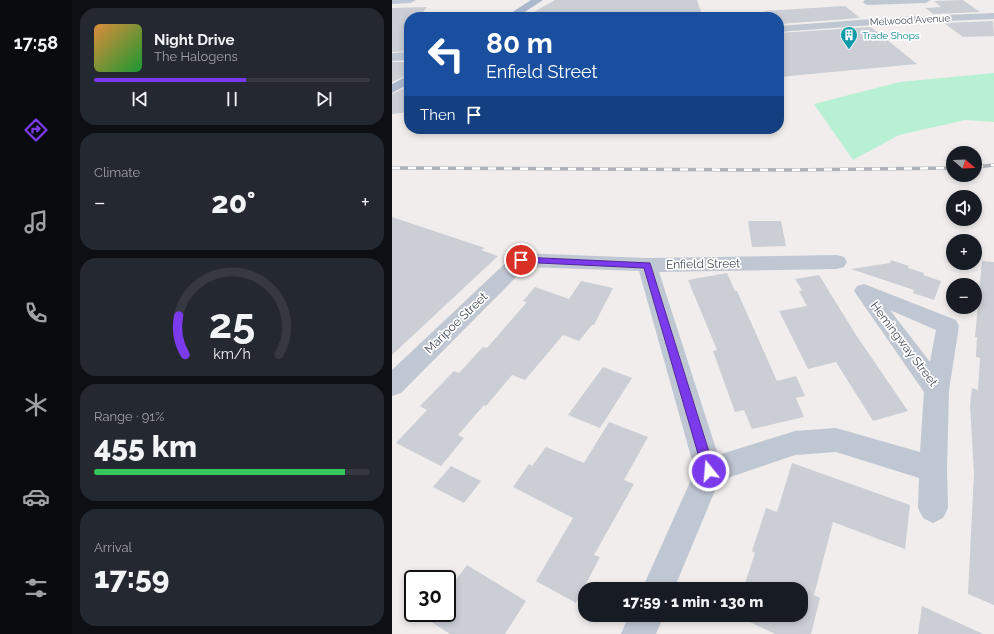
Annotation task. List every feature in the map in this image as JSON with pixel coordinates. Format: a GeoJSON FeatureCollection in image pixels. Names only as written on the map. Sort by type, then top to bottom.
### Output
{"type":"FeatureCollection","features":[{"type":"Feature","properties":{"kind":"main road"},"geometry":{"type":"LineString","coordinates":[[392,1],[411,0]]}},
{"type":"Feature","properties":{"kind":"main road"},"geometry":{"type":"LineString","coordinates":[[518,12],[538,0]]}},
{"type":"Feature","properties":{"kind":"main road"},"geometry":{"type":"LineString","coordinates":[[392,89],[404,81]]}},
{"type":"Feature","properties":{"kind":"street"},"geometry":{"type":"LineString","coordinates":[[899,20],[868,2],[926,0]]}},
{"type":"Feature","properties":{"kind":"street","name":"Melwood Avenue"},"geometry":{"type":"LineString","coordinates":[[784,29],[899,20],[994,16]]}},
{"type":"Feature","properties":{"kind":"street"},"geometry":{"type":"LineString","coordinates":[[392,56],[404,56]]}},
{"type":"Feature","properties":{"kind":"street","name":"Enfield Street"},"geometry":{"type":"LineString","coordinates":[[521,260],[647,265],[837,262]]}},
{"type":"Feature","properties":{"kind":"street","name":"Maripoe Street"},"geometry":{"type":"LineString","coordinates":[[392,386],[521,260]]}},
{"type":"Feature","properties":{"kind":"street"},"geometry":{"type":"LineString","coordinates":[[647,265],[709,471],[661,582]]}},
{"type":"Feature","properties":{"kind":"street"},"geometry":{"type":"LineString","coordinates":[[933,508],[933,469],[937,390]]}},
{"type":"Feature","properties":{"kind":"street"},"geometry":{"type":"LineString","coordinates":[[709,471],[795,443],[836,440],[933,469]]}},
{"type":"Feature","properties":{"kind":"street"},"geometry":{"type":"LineString","coordinates":[[638,634],[644,622]]}},
{"type":"Feature","properties":{"kind":"green space"},"geometry":{"type":"Polygon","coordinates":[[[994,73],[994,122],[965,120],[899,135],[853,160],[814,104],[900,82],[994,73]]]}},
{"type":"Feature","properties":{"kind":"building"},"geometry":{"type":"Polygon","coordinates":[[[555,0],[697,0],[701,12],[534,12],[555,0]]]}},
{"type":"Feature","properties":{"kind":"building"},"geometry":{"type":"Polygon","coordinates":[[[963,0],[980,12],[933,14],[925,8],[941,7],[934,1],[963,0]]]}},
{"type":"Feature","properties":{"kind":"building"},"geometry":{"type":"Polygon","coordinates":[[[845,6],[860,18],[784,24],[784,12],[764,11],[845,6]]]}},
{"type":"Feature","properties":{"kind":"building"},"geometry":{"type":"Polygon","coordinates":[[[427,7],[423,12],[404,12],[404,51],[392,52],[392,8],[427,7]]]}},
{"type":"Feature","properties":{"kind":"building"},"geometry":{"type":"Polygon","coordinates":[[[993,21],[994,36],[963,37],[944,23],[993,21]]]}},
{"type":"Feature","properties":{"kind":"building","name":"Trade Shops"},"geometry":{"type":"Polygon","coordinates":[[[871,27],[917,64],[784,77],[784,33],[871,27]]]}},
{"type":"Feature","properties":{"kind":"building"},"geometry":{"type":"Polygon","coordinates":[[[392,62],[404,62],[404,76],[392,82],[392,62]]]}},
{"type":"Feature","properties":{"kind":"building"},"geometry":{"type":"Polygon","coordinates":[[[404,88],[404,113],[392,114],[392,94],[404,88]]]}},
{"type":"Feature","properties":{"kind":"building"},"geometry":{"type":"Polygon","coordinates":[[[392,217],[485,248],[481,250],[498,256],[392,355],[392,217]]]}},
{"type":"Feature","properties":{"kind":"building"},"geometry":{"type":"Polygon","coordinates":[[[748,221],[781,221],[786,246],[752,247],[748,221]]]}},
{"type":"Feature","properties":{"kind":"building"},"geometry":{"type":"Polygon","coordinates":[[[891,260],[909,266],[908,268],[924,273],[923,275],[941,281],[934,300],[913,293],[914,290],[851,269],[890,263],[891,260]]]}},
{"type":"Feature","properties":{"kind":"building"},"geometry":{"type":"Polygon","coordinates":[[[982,261],[994,262],[994,605],[968,594],[974,473],[970,405],[972,388],[978,390],[980,358],[976,357],[977,337],[975,337],[977,314],[982,314],[982,278],[980,278],[982,261]]]}},
{"type":"Feature","properties":{"kind":"building"},"geometry":{"type":"Polygon","coordinates":[[[727,273],[735,291],[737,291],[777,381],[796,376],[805,396],[796,398],[804,417],[752,429],[744,410],[735,412],[713,351],[717,350],[688,280],[727,273]]]}},
{"type":"Feature","properties":{"kind":"building"},"geometry":{"type":"Polygon","coordinates":[[[819,275],[856,335],[908,411],[873,421],[836,362],[808,369],[779,311],[807,306],[799,291],[802,290],[795,279],[819,275]]]}},
{"type":"Feature","properties":{"kind":"building"},"geometry":{"type":"Polygon","coordinates":[[[581,281],[613,288],[594,325],[592,325],[579,341],[563,335],[525,380],[512,375],[486,406],[484,405],[458,435],[464,438],[441,466],[396,443],[427,410],[420,406],[454,371],[459,373],[483,347],[487,348],[527,302],[523,301],[535,287],[569,299],[581,281]]]}},
{"type":"Feature","properties":{"kind":"building"},"geometry":{"type":"Polygon","coordinates":[[[603,367],[632,378],[600,428],[568,415],[603,367]]]}},
{"type":"Feature","properties":{"kind":"building"},"geometry":{"type":"Polygon","coordinates":[[[609,422],[648,437],[624,480],[634,484],[594,555],[600,557],[587,582],[578,582],[578,599],[576,603],[536,581],[573,518],[513,487],[529,464],[532,466],[546,447],[584,463],[609,422]]]}},
{"type":"Feature","properties":{"kind":"building"},"geometry":{"type":"Polygon","coordinates":[[[792,463],[910,505],[905,549],[833,522],[814,595],[820,598],[811,634],[775,634],[750,622],[808,622],[808,582],[745,582],[755,553],[752,551],[766,508],[777,512],[792,463]]]}},
{"type":"Feature","properties":{"kind":"building"},"geometry":{"type":"Polygon","coordinates":[[[451,466],[481,481],[464,503],[433,487],[451,466]]]}},
{"type":"Feature","properties":{"kind":"building"},"geometry":{"type":"Polygon","coordinates":[[[467,565],[526,601],[505,634],[450,634],[432,622],[456,622],[456,580],[467,565]]]}},
{"type":"Feature","properties":{"kind":"building"},"geometry":{"type":"Polygon","coordinates":[[[922,606],[983,634],[918,634],[922,606]]]}},
{"type":"Feature","properties":{"kind":"railway"},"geometry":{"type":"LineString","coordinates":[[982,166],[994,165]]}},
{"type":"Feature","properties":{"kind":"railway"},"geometry":{"type":"LineString","coordinates":[[392,168],[787,170],[946,168]]}},
{"type":"Feature","properties":{"kind":"place","name":"Trade Shops"},"geometry":{"type":"Point","coordinates":[849,50]}},
{"type":"Feature","properties":{"kind":"route"},"geometry":{"type":"LineString","coordinates":[[521,260],[647,265],[709,471]]}}]}
